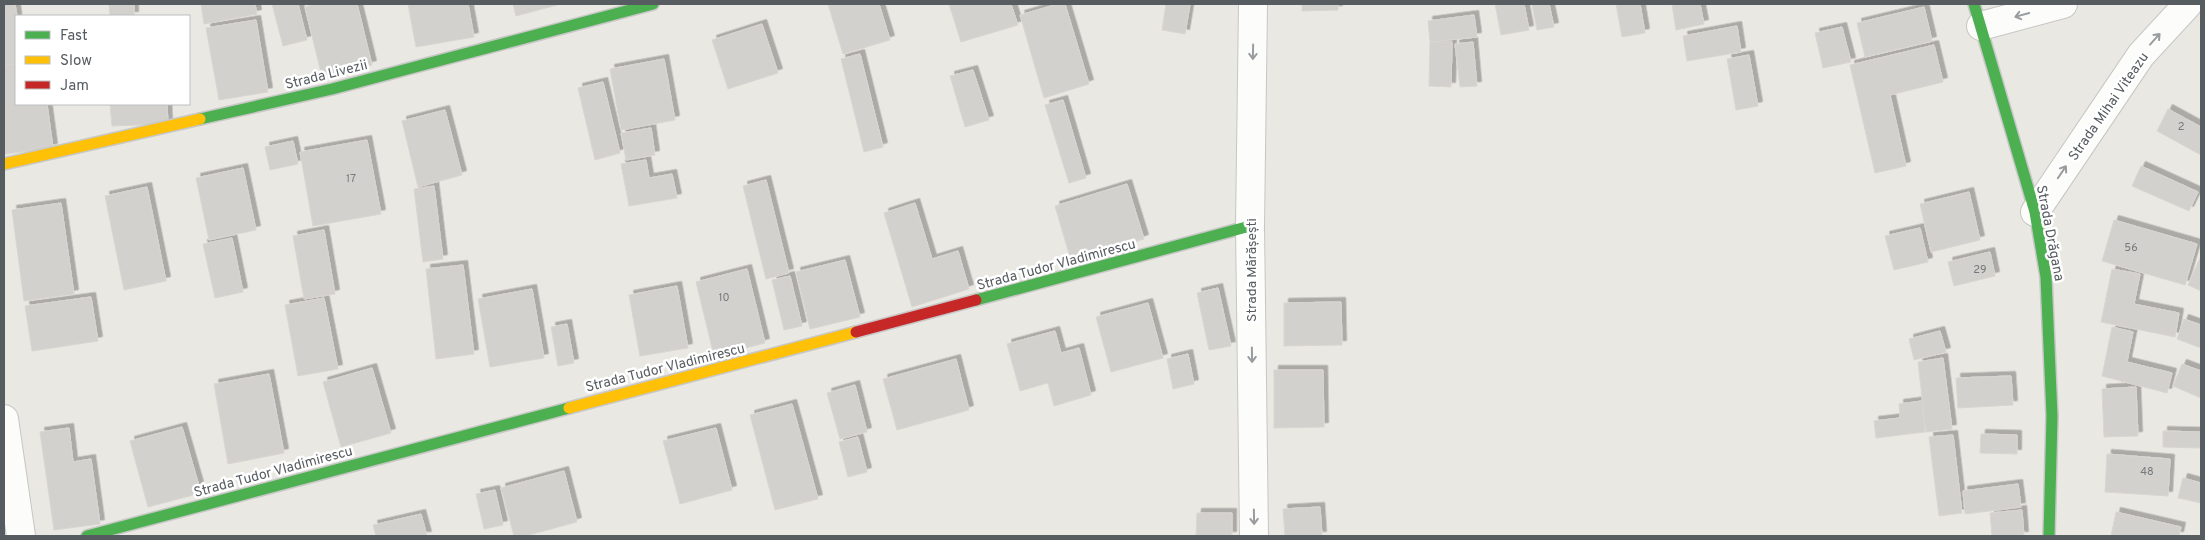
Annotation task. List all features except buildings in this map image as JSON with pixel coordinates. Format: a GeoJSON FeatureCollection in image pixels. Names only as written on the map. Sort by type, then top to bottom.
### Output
{"type":"FeatureCollection","features":[{"type":"Feature","properties":{"kind":"street","name":"Strada Livezii"},"geometry":{"type":"LineString","coordinates":[[4,164],[332,89],[653,4]]}},
{"type":"Feature","properties":{"kind":"street","name":"Strada Mărășești"},"geometry":{"type":"LineString","coordinates":[[1253,4],[1250,226],[1254,536]]}},
{"type":"Feature","properties":{"kind":"street"},"geometry":{"type":"LineString","coordinates":[[1978,15],[2062,4]]}},
{"type":"Feature","properties":{"kind":"street","name":"Strada Mihai Viteazu"},"geometry":{"type":"LineString","coordinates":[[2035,212],[2141,55],[2188,4]]}},
{"type":"Feature","properties":{"kind":"street","name":"Strada Drăgana"},"geometry":{"type":"LineString","coordinates":[[1978,15],[2035,212],[2046,277],[2052,416],[2049,536]]}},
{"type":"Feature","properties":{"kind":"street","name":"Strada Tudor Vladimirescu"},"geometry":{"type":"LineString","coordinates":[[87,536],[505,424],[895,324],[1250,226]]}},
{"type":"Feature","properties":{"kind":"street"},"geometry":{"type":"LineString","coordinates":[[4,419],[21,536]]}},
{"type":"Feature","properties":{"kind":"traffic: fast"},"geometry":{"type":"LineString","coordinates":[[200,119],[332,89],[653,4]]}},
{"type":"Feature","properties":{"kind":"traffic: fast"},"geometry":{"type":"LineString","coordinates":[[1974,4],[2035,212],[2046,277],[2052,416],[2049,536]]}},
{"type":"Feature","properties":{"kind":"traffic: fast"},"geometry":{"type":"LineString","coordinates":[[976,300],[1250,226]]}},
{"type":"Feature","properties":{"kind":"traffic: fast"},"geometry":{"type":"LineString","coordinates":[[87,536],[569,408]]}},
{"type":"Feature","properties":{"kind":"traffic: slow"},"geometry":{"type":"LineString","coordinates":[[4,164],[200,119]]}},
{"type":"Feature","properties":{"kind":"traffic: slow"},"geometry":{"type":"LineString","coordinates":[[569,408],[856,332]]}},
{"type":"Feature","properties":{"kind":"traffic: jam"},"geometry":{"type":"LineString","coordinates":[[856,332],[976,300]]}}]}
